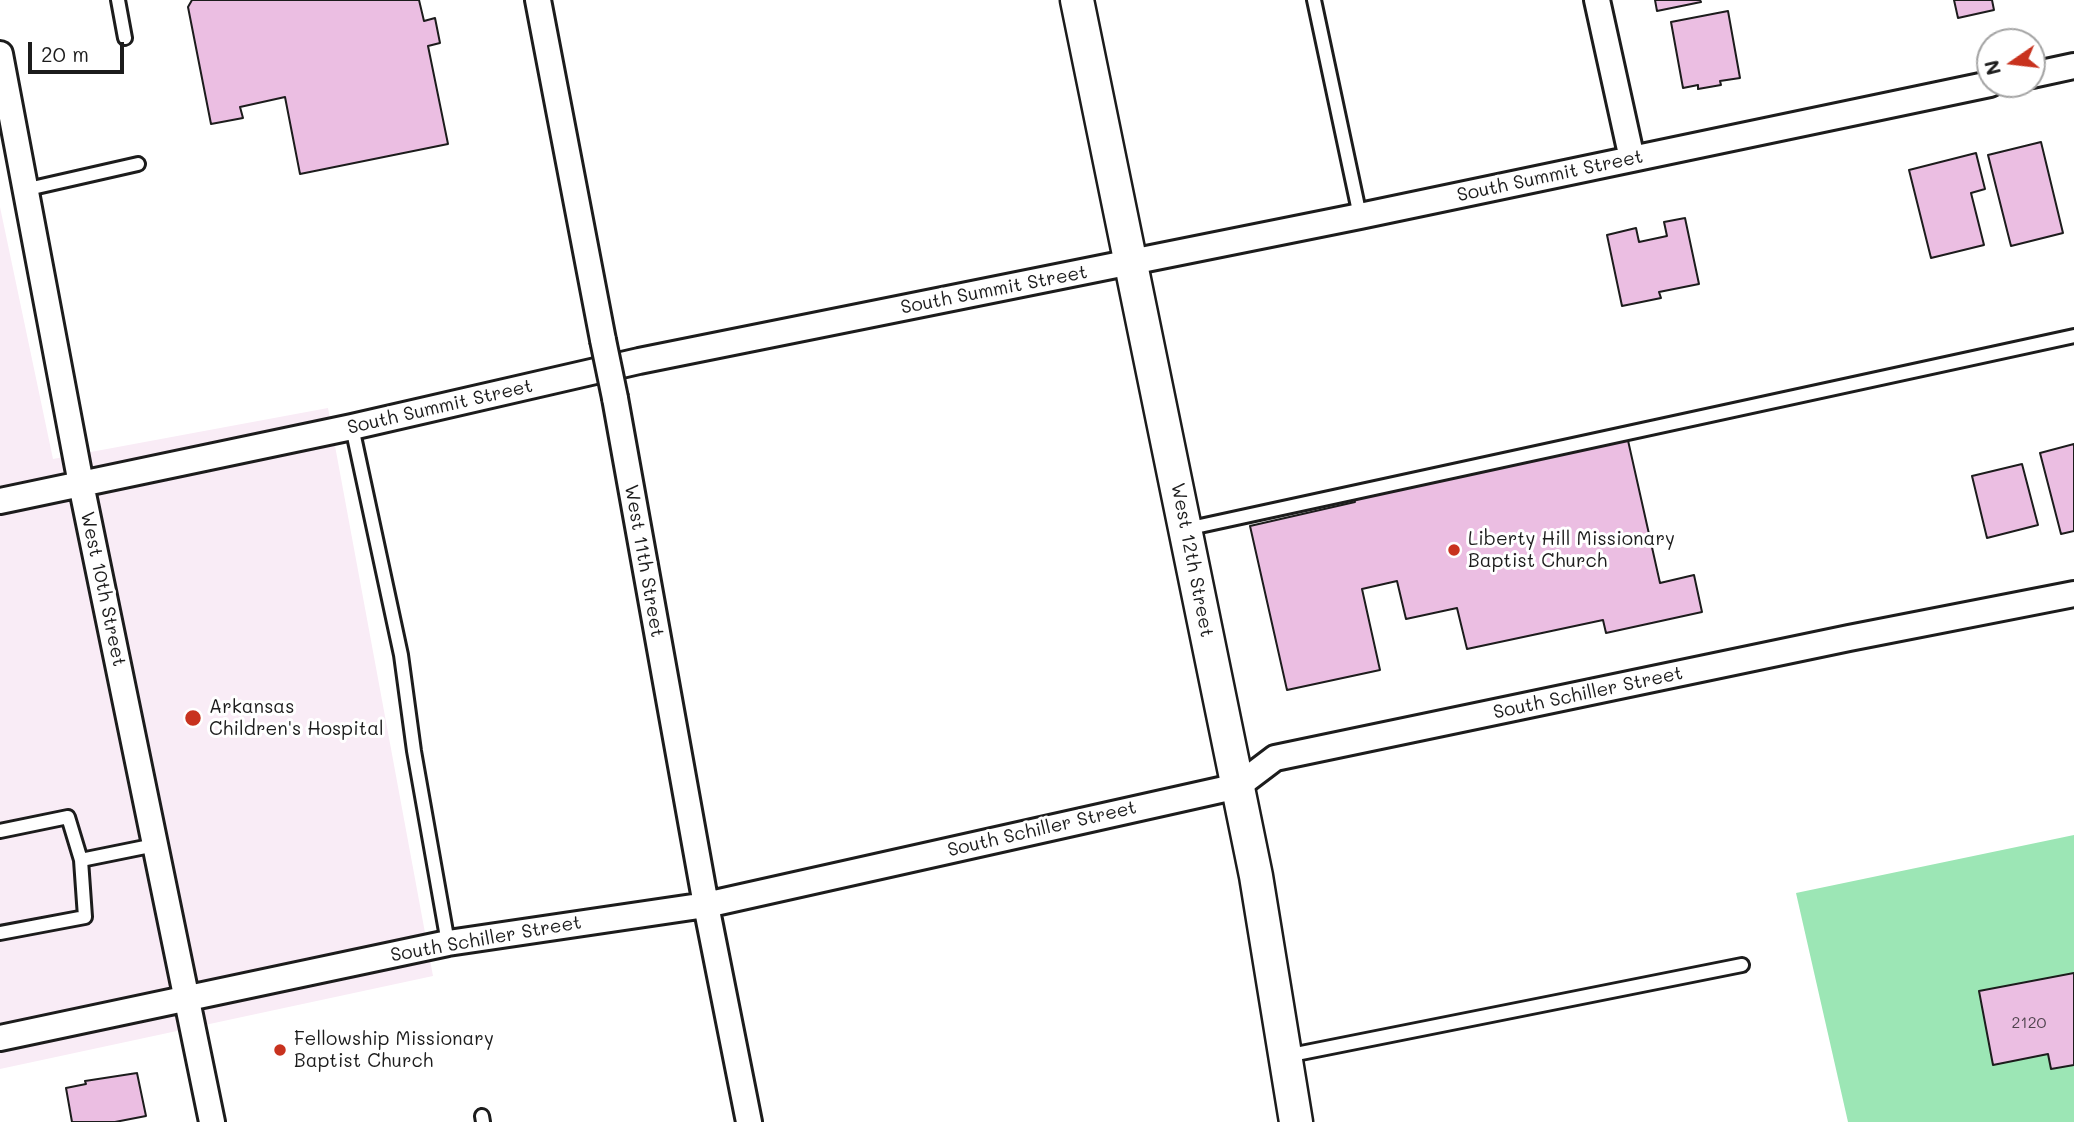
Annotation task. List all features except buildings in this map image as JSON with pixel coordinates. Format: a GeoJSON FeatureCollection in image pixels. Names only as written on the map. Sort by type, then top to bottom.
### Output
{"type":"FeatureCollection","features":[{"type":"Feature","properties":{"kind":"street","name":"West 11th Street"},"geometry":{"type":"LineString","coordinates":[[538,0],[615,398],[706,905],[749,1122]]}},
{"type":"Feature","properties":{"kind":"street","name":"West 12th Street"},"geometry":{"type":"LineString","coordinates":[[1077,0],[1256,876],[1296,1122]]}},
{"type":"Feature","properties":{"kind":"street"},"geometry":{"type":"LineString","coordinates":[[1597,0],[1632,159]]}},
{"type":"Feature","properties":{"kind":"street","name":"West 10th Street"},"geometry":{"type":"LineString","coordinates":[[0,54],[81,484],[212,1122]]}},
{"type":"Feature","properties":{"kind":"street"},"geometry":{"type":"LineString","coordinates":[[2046,72],[2074,66]]}},
{"type":"Feature","properties":{"kind":"street","name":"South Summit Street"},"geometry":{"type":"LineString","coordinates":[[0,501],[352,427],[639,361],[1360,216],[1976,87]]}},
{"type":"Feature","properties":{"kind":"street","name":"South Schiller Street"},"geometry":{"type":"LineString","coordinates":[[0,1038],[448,943],[706,905],[1238,786],[1275,758],[1849,638],[2074,594]]}},
{"type":"Feature","properties":{"kind":"lane"},"geometry":{"type":"LineString","coordinates":[[118,0],[125,38]]}},
{"type":"Feature","properties":{"kind":"lane"},"geometry":{"type":"LineString","coordinates":[[1314,0],[1360,216]]}},
{"type":"Feature","properties":{"kind":"lane"},"geometry":{"type":"LineString","coordinates":[[27,189],[138,163]]}},
{"type":"Feature","properties":{"kind":"lane"},"geometry":{"type":"LineString","coordinates":[[1186,529],[2074,336]]}},
{"type":"Feature","properties":{"kind":"lane"},"geometry":{"type":"LineString","coordinates":[[352,427],[401,655],[414,751],[448,943]]}},
{"type":"Feature","properties":{"kind":"lane"},"geometry":{"type":"LineString","coordinates":[[0,831],[68,817],[82,860],[85,917],[0,933]]}},
{"type":"Feature","properties":{"kind":"lane"},"geometry":{"type":"LineString","coordinates":[[82,860],[155,845]]}},
{"type":"Feature","properties":{"kind":"lane"},"geometry":{"type":"LineString","coordinates":[[1285,1056],[1742,965]]}},
{"type":"Feature","properties":{"kind":"shaded area","name":"Arkansas Children's Hospital"},"geometry":{"type":"Polygon","coordinates":[[[0,207],[53,459],[328,408],[433,976],[0,1069],[0,207]]]}},
{"type":"Feature","properties":{"kind":"green space"},"geometry":{"type":"Polygon","coordinates":[[[2074,835],[2074,1122],[1848,1122],[1796,893],[2074,835]]]}},
{"type":"Feature","properties":{"kind":"place","name":"Liberty Hill Missionary Baptist Church"},"geometry":{"type":"Point","coordinates":[1454,550]}},
{"type":"Feature","properties":{"kind":"place","name":"Arkansas Children's Hospital"},"geometry":{"type":"Point","coordinates":[193,718]}},
{"type":"Feature","properties":{"kind":"place","name":"Fellowship Missionary Baptist Church"},"geometry":{"type":"Point","coordinates":[280,1050]}}]}
